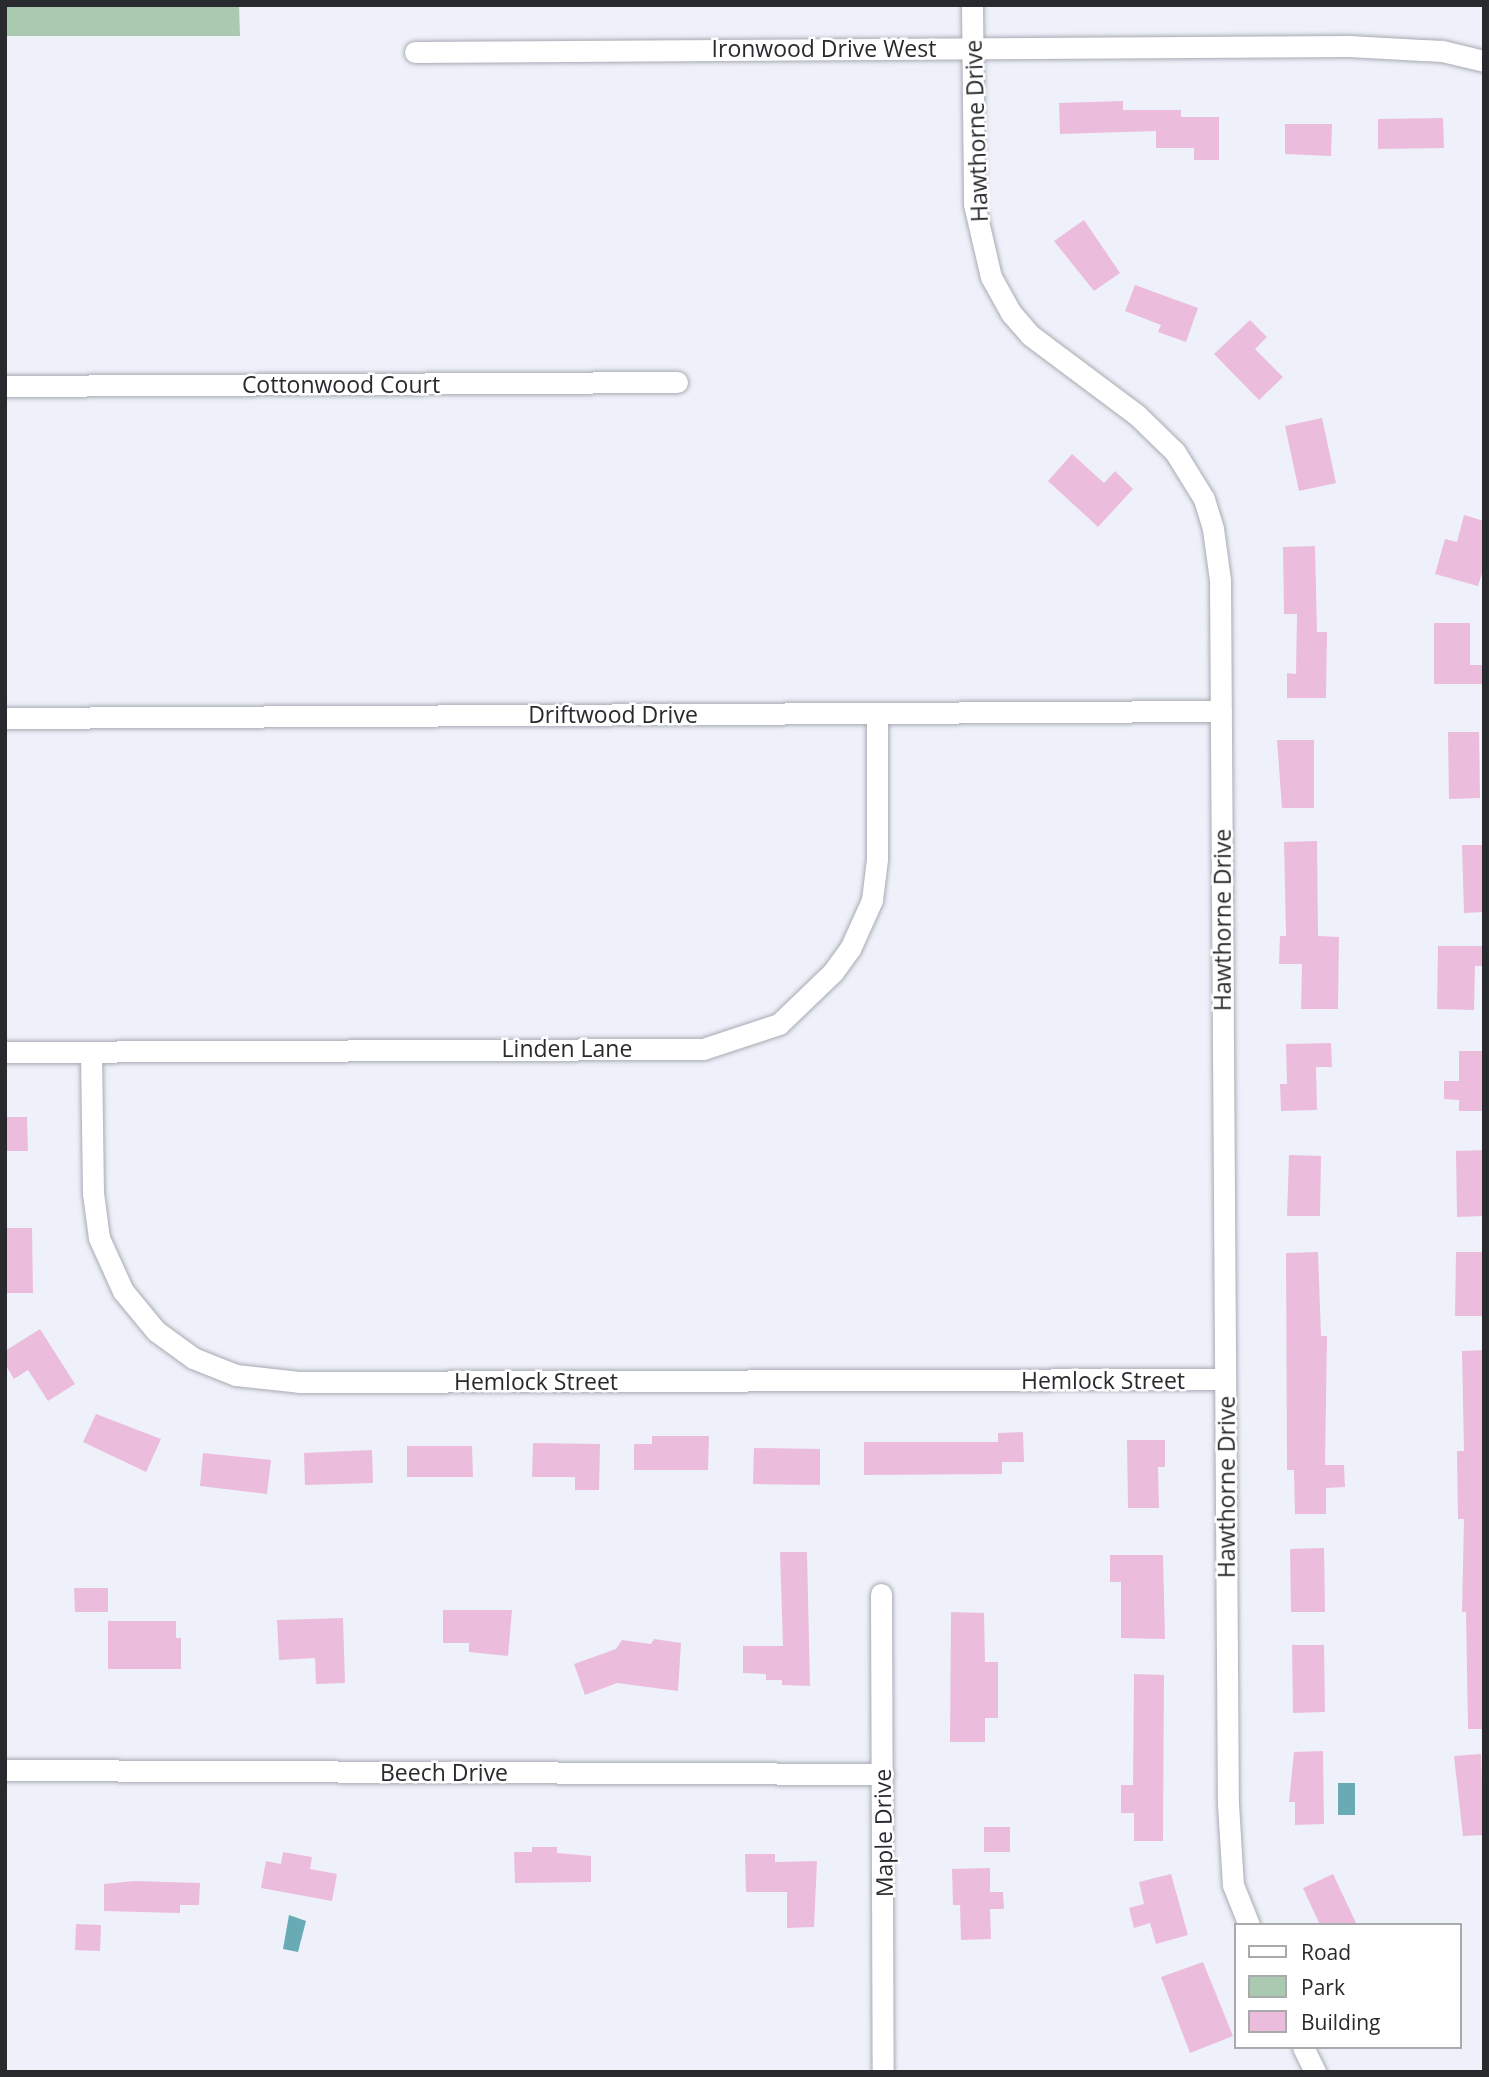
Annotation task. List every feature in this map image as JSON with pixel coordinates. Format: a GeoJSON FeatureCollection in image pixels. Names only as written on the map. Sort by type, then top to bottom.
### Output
{"type":"FeatureCollection","features":[{"type":"Feature","properties":{"kind":"street","name":"Hawthorne Drive"},"geometry":{"type":"LineString","coordinates":[[972,5],[974,204],[991,277],[1011,313],[1030,335],[1157,434],[1204,499],[1220,580],[1228,1816],[1233,1885],[1248,1923]]}},
{"type":"Feature","properties":{"kind":"street","name":"Ironwood Drive West"},"geometry":{"type":"LineString","coordinates":[[415,52],[1349,46],[1442,51],[1484,61]]}},
{"type":"Feature","properties":{"kind":"street","name":"Cottonwood Court"},"geometry":{"type":"LineString","coordinates":[[5,386],[677,382]]}},
{"type":"Feature","properties":{"kind":"street","name":"Driftwood Drive"},"geometry":{"type":"LineString","coordinates":[[5,718],[1221,711]]}},
{"type":"Feature","properties":{"kind":"street","name":"Linden Lane"},"geometry":{"type":"LineString","coordinates":[[5,1052],[703,1049],[779,1024],[834,972],[850,949],[872,900],[877,859],[877,713]]}},
{"type":"Feature","properties":{"kind":"street","name":"Hemlock Street"},"geometry":{"type":"LineString","coordinates":[[91,1052],[93,1193],[99,1238],[118,1281],[156,1331],[193,1358],[236,1375],[299,1382],[1225,1378]]}},
{"type":"Feature","properties":{"kind":"street","name":"Maple Drive"},"geometry":{"type":"LineString","coordinates":[[881,1594],[883,2072]]}},
{"type":"Feature","properties":{"kind":"street","name":"Beech Drive"},"geometry":{"type":"LineString","coordinates":[[5,1770],[883,1774]]}},
{"type":"Feature","properties":{"kind":"street"},"geometry":{"type":"LineString","coordinates":[[1304,2049],[1315,2072]]}},
{"type":"Feature","properties":{"kind":"green space"},"geometry":{"type":"Polygon","coordinates":[[[5,5],[239,5],[240,36],[5,36],[5,5]]]}},
{"type":"Feature","properties":{"kind":"water"},"geometry":{"type":"Polygon","coordinates":[[[1338,1783],[1355,1783],[1355,1815],[1338,1815],[1338,1783]]]}},
{"type":"Feature","properties":{"kind":"water"},"geometry":{"type":"Polygon","coordinates":[[[289,1915],[306,1921],[298,1952],[283,1949],[289,1915]]]}},
{"type":"Feature","properties":{"kind":"building"},"geometry":{"type":"Polygon","coordinates":[[[1123,101],[1123,110],[1181,110],[1181,117],[1219,117],[1219,160],[1194,160],[1194,148],[1156,148],[1156,131],[1060,134],[1059,103],[1123,101]]]}},
{"type":"Feature","properties":{"kind":"building"},"geometry":{"type":"Polygon","coordinates":[[[1443,118],[1444,148],[1378,149],[1378,119],[1443,118]]]}},
{"type":"Feature","properties":{"kind":"building"},"geometry":{"type":"Polygon","coordinates":[[[1285,124],[1332,124],[1331,156],[1285,154],[1285,124]]]}},
{"type":"Feature","properties":{"kind":"building"},"geometry":{"type":"Polygon","coordinates":[[[1084,220],[1120,273],[1094,291],[1054,241],[1084,220]]]}},
{"type":"Feature","properties":{"kind":"building"},"geometry":{"type":"Polygon","coordinates":[[[1135,285],[1198,308],[1186,342],[1158,332],[1161,325],[1125,311],[1135,285]]]}},
{"type":"Feature","properties":{"kind":"building"},"geometry":{"type":"Polygon","coordinates":[[[1250,320],[1267,337],[1255,349],[1283,377],[1259,400],[1214,354],[1250,320]]]}},
{"type":"Feature","properties":{"kind":"building"},"geometry":{"type":"Polygon","coordinates":[[[1322,418],[1336,483],[1299,491],[1285,426],[1322,418]]]}},
{"type":"Feature","properties":{"kind":"building"},"geometry":{"type":"Polygon","coordinates":[[[1072,454],[1104,483],[1115,471],[1133,489],[1098,527],[1048,481],[1072,454]]]}},
{"type":"Feature","properties":{"kind":"building"},"geometry":{"type":"Polygon","coordinates":[[[1464,515],[1484,521],[1484,567],[1478,586],[1435,574],[1445,539],[1457,542],[1464,515]]]}},
{"type":"Feature","properties":{"kind":"building"},"geometry":{"type":"Polygon","coordinates":[[[1315,546],[1317,632],[1327,632],[1326,698],[1287,698],[1287,673],[1296,674],[1297,614],[1284,614],[1283,547],[1315,546]]]}},
{"type":"Feature","properties":{"kind":"building"},"geometry":{"type":"Polygon","coordinates":[[[1434,623],[1470,623],[1470,665],[1484,665],[1484,684],[1434,684],[1434,623]]]}},
{"type":"Feature","properties":{"kind":"building"},"geometry":{"type":"Polygon","coordinates":[[[1448,732],[1479,732],[1480,798],[1449,799],[1448,732]]]}},
{"type":"Feature","properties":{"kind":"building"},"geometry":{"type":"Polygon","coordinates":[[[1277,740],[1314,740],[1314,808],[1282,808],[1277,740]]]}},
{"type":"Feature","properties":{"kind":"building"},"geometry":{"type":"Polygon","coordinates":[[[1317,841],[1318,936],[1339,937],[1338,1009],[1301,1009],[1302,964],[1279,964],[1280,936],[1286,936],[1284,842],[1317,841]]]}},
{"type":"Feature","properties":{"kind":"building"},"geometry":{"type":"Polygon","coordinates":[[[1462,845],[1484,845],[1484,912],[1464,913],[1462,845]]]}},
{"type":"Feature","properties":{"kind":"building"},"geometry":{"type":"Polygon","coordinates":[[[1438,946],[1484,946],[1484,966],[1475,966],[1474,1010],[1437,1009],[1438,946]]]}},
{"type":"Feature","properties":{"kind":"building"},"geometry":{"type":"Polygon","coordinates":[[[1331,1043],[1332,1067],[1316,1067],[1317,1110],[1281,1111],[1280,1084],[1287,1084],[1286,1044],[1331,1043]]]}},
{"type":"Feature","properties":{"kind":"building"},"geometry":{"type":"Polygon","coordinates":[[[1459,1051],[1484,1051],[1484,1111],[1459,1111],[1459,1100],[1444,1099],[1444,1081],[1459,1081],[1459,1051]]]}},
{"type":"Feature","properties":{"kind":"building"},"geometry":{"type":"Polygon","coordinates":[[[5,1117],[27,1117],[28,1151],[5,1151],[5,1117]]]}},
{"type":"Feature","properties":{"kind":"building"},"geometry":{"type":"Polygon","coordinates":[[[1484,1150],[1484,1216],[1457,1217],[1456,1151],[1484,1150]]]}},
{"type":"Feature","properties":{"kind":"building"},"geometry":{"type":"Polygon","coordinates":[[[1289,1155],[1321,1156],[1320,1216],[1287,1216],[1289,1155]]]}},
{"type":"Feature","properties":{"kind":"building"},"geometry":{"type":"Polygon","coordinates":[[[5,1228],[32,1228],[33,1293],[5,1293],[5,1228]]]}},
{"type":"Feature","properties":{"kind":"building"},"geometry":{"type":"Polygon","coordinates":[[[1318,1252],[1321,1336],[1327,1336],[1325,1465],[1344,1465],[1345,1487],[1326,1488],[1326,1514],[1295,1514],[1294,1470],[1287,1470],[1286,1253],[1318,1252]]]}},
{"type":"Feature","properties":{"kind":"building"},"geometry":{"type":"Polygon","coordinates":[[[1456,1252],[1484,1252],[1484,1316],[1455,1316],[1456,1252]]]}},
{"type":"Feature","properties":{"kind":"building"},"geometry":{"type":"Polygon","coordinates":[[[40,1329],[75,1384],[48,1401],[28,1370],[14,1379],[5,1364],[5,1351],[40,1329]]]}},
{"type":"Feature","properties":{"kind":"building"},"geometry":{"type":"Polygon","coordinates":[[[1484,1350],[1484,1729],[1468,1729],[1466,1612],[1462,1612],[1464,1519],[1458,1519],[1457,1451],[1464,1451],[1462,1351],[1484,1350]]]}},
{"type":"Feature","properties":{"kind":"building"},"geometry":{"type":"Polygon","coordinates":[[[96,1414],[161,1439],[146,1472],[83,1442],[96,1414]]]}},
{"type":"Feature","properties":{"kind":"building"},"geometry":{"type":"Polygon","coordinates":[[[1023,1432],[1024,1462],[1002,1462],[1002,1474],[864,1475],[864,1442],[998,1442],[998,1433],[1023,1432]]]}},
{"type":"Feature","properties":{"kind":"building"},"geometry":{"type":"Polygon","coordinates":[[[652,1436],[709,1436],[708,1470],[634,1470],[634,1444],[652,1444],[652,1436]]]}},
{"type":"Feature","properties":{"kind":"building"},"geometry":{"type":"Polygon","coordinates":[[[1127,1440],[1165,1440],[1165,1467],[1158,1467],[1159,1508],[1128,1508],[1127,1440]]]}},
{"type":"Feature","properties":{"kind":"building"},"geometry":{"type":"Polygon","coordinates":[[[533,1443],[600,1444],[599,1490],[575,1490],[575,1477],[532,1477],[533,1443]]]}},
{"type":"Feature","properties":{"kind":"building"},"geometry":{"type":"Polygon","coordinates":[[[407,1446],[472,1446],[473,1477],[407,1477],[407,1446]]]}},
{"type":"Feature","properties":{"kind":"building"},"geometry":{"type":"Polygon","coordinates":[[[754,1448],[820,1449],[820,1485],[753,1484],[754,1448]]]}},
{"type":"Feature","properties":{"kind":"building"},"geometry":{"type":"Polygon","coordinates":[[[372,1450],[373,1483],[305,1485],[304,1453],[372,1450]]]}},
{"type":"Feature","properties":{"kind":"building"},"geometry":{"type":"Polygon","coordinates":[[[203,1453],[271,1460],[267,1494],[200,1486],[203,1453]]]}},
{"type":"Feature","properties":{"kind":"building"},"geometry":{"type":"Polygon","coordinates":[[[1324,1548],[1325,1612],[1291,1612],[1290,1549],[1324,1548]]]}},
{"type":"Feature","properties":{"kind":"building"},"geometry":{"type":"Polygon","coordinates":[[[780,1552],[807,1552],[810,1686],[782,1685],[782,1680],[766,1680],[766,1674],[743,1673],[743,1646],[783,1646],[780,1552]]]}},
{"type":"Feature","properties":{"kind":"building"},"geometry":{"type":"Polygon","coordinates":[[[1110,1555],[1163,1555],[1165,1639],[1121,1638],[1121,1582],[1110,1582],[1110,1555]]]}},
{"type":"Feature","properties":{"kind":"building"},"geometry":{"type":"Polygon","coordinates":[[[74,1588],[108,1588],[108,1612],[75,1612],[74,1588]]]}},
{"type":"Feature","properties":{"kind":"building"},"geometry":{"type":"Polygon","coordinates":[[[443,1610],[512,1610],[508,1656],[469,1652],[469,1643],[443,1643],[443,1610]]]}},
{"type":"Feature","properties":{"kind":"building"},"geometry":{"type":"Polygon","coordinates":[[[951,1612],[984,1613],[985,1662],[998,1662],[998,1718],[985,1718],[985,1742],[950,1742],[951,1612]]]}},
{"type":"Feature","properties":{"kind":"building"},"geometry":{"type":"Polygon","coordinates":[[[343,1618],[345,1683],[316,1684],[315,1658],[279,1660],[277,1620],[343,1618]]]}},
{"type":"Feature","properties":{"kind":"building"},"geometry":{"type":"Polygon","coordinates":[[[108,1621],[176,1621],[176,1638],[181,1638],[181,1669],[108,1669],[108,1621]]]}},
{"type":"Feature","properties":{"kind":"building"},"geometry":{"type":"Polygon","coordinates":[[[654,1639],[681,1643],[678,1691],[617,1683],[585,1695],[574,1664],[616,1649],[622,1640],[651,1644],[654,1639]]]}},
{"type":"Feature","properties":{"kind":"building"},"geometry":{"type":"Polygon","coordinates":[[[1292,1645],[1324,1645],[1325,1712],[1293,1713],[1292,1645]]]}},
{"type":"Feature","properties":{"kind":"building"},"geometry":{"type":"Polygon","coordinates":[[[1134,1674],[1164,1675],[1163,1841],[1134,1841],[1134,1813],[1121,1813],[1121,1785],[1133,1785],[1134,1674]]]}},
{"type":"Feature","properties":{"kind":"building"},"geometry":{"type":"Polygon","coordinates":[[[1323,1751],[1324,1824],[1295,1825],[1295,1802],[1289,1802],[1294,1752],[1323,1751]]]}},
{"type":"Feature","properties":{"kind":"building"},"geometry":{"type":"Polygon","coordinates":[[[1481,1754],[1484,1835],[1463,1836],[1454,1756],[1481,1754]]]}},
{"type":"Feature","properties":{"kind":"building"},"geometry":{"type":"Polygon","coordinates":[[[984,1827],[1010,1827],[1010,1852],[984,1852],[984,1827]]]}},
{"type":"Feature","properties":{"kind":"building"},"geometry":{"type":"Polygon","coordinates":[[[532,1847],[557,1847],[557,1853],[591,1856],[591,1882],[515,1883],[514,1852],[532,1852],[532,1847]]]}},
{"type":"Feature","properties":{"kind":"building"},"geometry":{"type":"Polygon","coordinates":[[[283,1852],[312,1857],[310,1869],[337,1874],[332,1901],[261,1888],[266,1861],[281,1864],[283,1852]]]}},
{"type":"Feature","properties":{"kind":"building"},"geometry":{"type":"Polygon","coordinates":[[[745,1854],[775,1854],[775,1862],[817,1861],[814,1927],[787,1928],[787,1892],[746,1892],[745,1854]]]}},
{"type":"Feature","properties":{"kind":"building"},"geometry":{"type":"Polygon","coordinates":[[[990,1868],[990,1892],[1003,1892],[1004,1909],[990,1909],[991,1939],[961,1940],[960,1905],[953,1905],[952,1869],[990,1868]]]}},
{"type":"Feature","properties":{"kind":"building"},"geometry":{"type":"Polygon","coordinates":[[[1171,1874],[1188,1935],[1156,1944],[1150,1923],[1134,1928],[1129,1908],[1144,1904],[1139,1882],[1171,1874]]]}},
{"type":"Feature","properties":{"kind":"building"},"geometry":{"type":"Polygon","coordinates":[[[1333,1874],[1356,1923],[1319,1923],[1303,1888],[1333,1874]]]}},
{"type":"Feature","properties":{"kind":"building"},"geometry":{"type":"Polygon","coordinates":[[[135,1881],[200,1883],[199,1905],[180,1905],[180,1913],[104,1911],[104,1884],[135,1881]]]}},
{"type":"Feature","properties":{"kind":"building"},"geometry":{"type":"Polygon","coordinates":[[[76,1924],[101,1925],[100,1951],[75,1950],[76,1924]]]}},
{"type":"Feature","properties":{"kind":"building"},"geometry":{"type":"Polygon","coordinates":[[[1203,1962],[1233,2036],[1190,2053],[1161,1977],[1203,1962]]]}}]}
